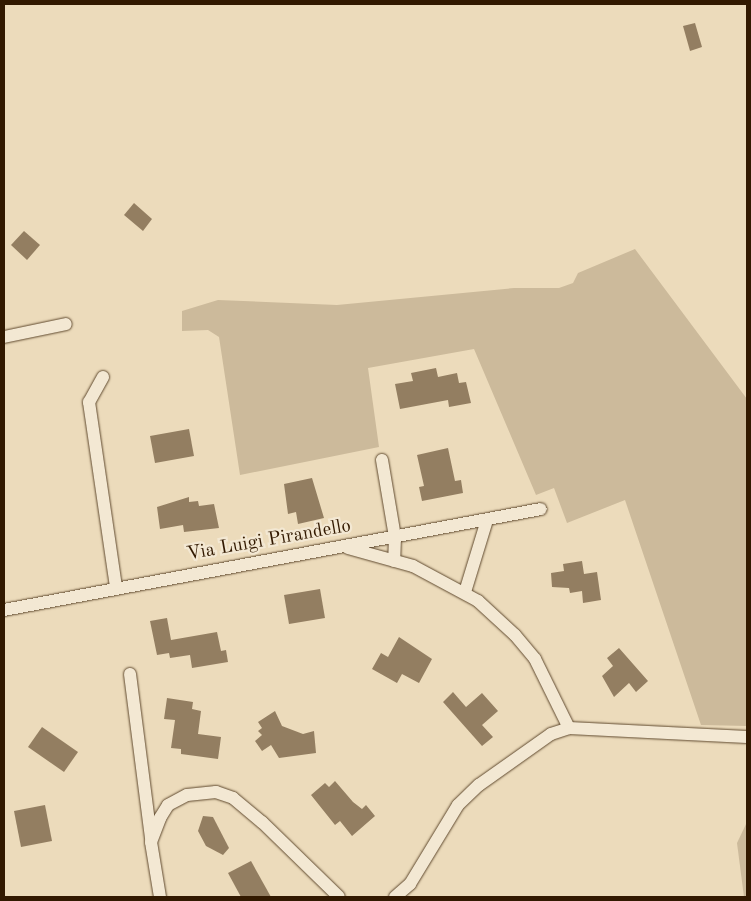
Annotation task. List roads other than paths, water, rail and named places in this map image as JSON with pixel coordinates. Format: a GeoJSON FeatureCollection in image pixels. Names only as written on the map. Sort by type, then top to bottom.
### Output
{"type":"FeatureCollection","features":[{"type":"Feature","properties":{"kind":"street"},"geometry":{"type":"LineString","coordinates":[[4,337],[66,324]]}},
{"type":"Feature","properties":{"kind":"street"},"geometry":{"type":"LineString","coordinates":[[103,377],[89,402],[116,587]]}},
{"type":"Feature","properties":{"kind":"street"},"geometry":{"type":"LineString","coordinates":[[382,460],[395,537],[394,561]]}},
{"type":"Feature","properties":{"kind":"street","name":"Via Luigi Pirandello"},"geometry":{"type":"LineString","coordinates":[[4,610],[116,587],[344,547],[541,509]]}},
{"type":"Feature","properties":{"kind":"street"},"geometry":{"type":"LineString","coordinates":[[465,592],[487,520]]}},
{"type":"Feature","properties":{"kind":"street"},"geometry":{"type":"LineString","coordinates":[[344,547],[394,561],[465,592],[515,635],[535,659],[569,728]]}},
{"type":"Feature","properties":{"kind":"street"},"geometry":{"type":"LineString","coordinates":[[130,674],[160,897]]}},
{"type":"Feature","properties":{"kind":"street"},"geometry":{"type":"LineString","coordinates":[[395,897],[410,884],[458,805],[536,742],[569,728],[747,738]]}},
{"type":"Feature","properties":{"kind":"street"},"geometry":{"type":"LineString","coordinates":[[152,842],[168,805],[188,795],[216,792],[233,798],[262,822],[339,897]]}}]}
